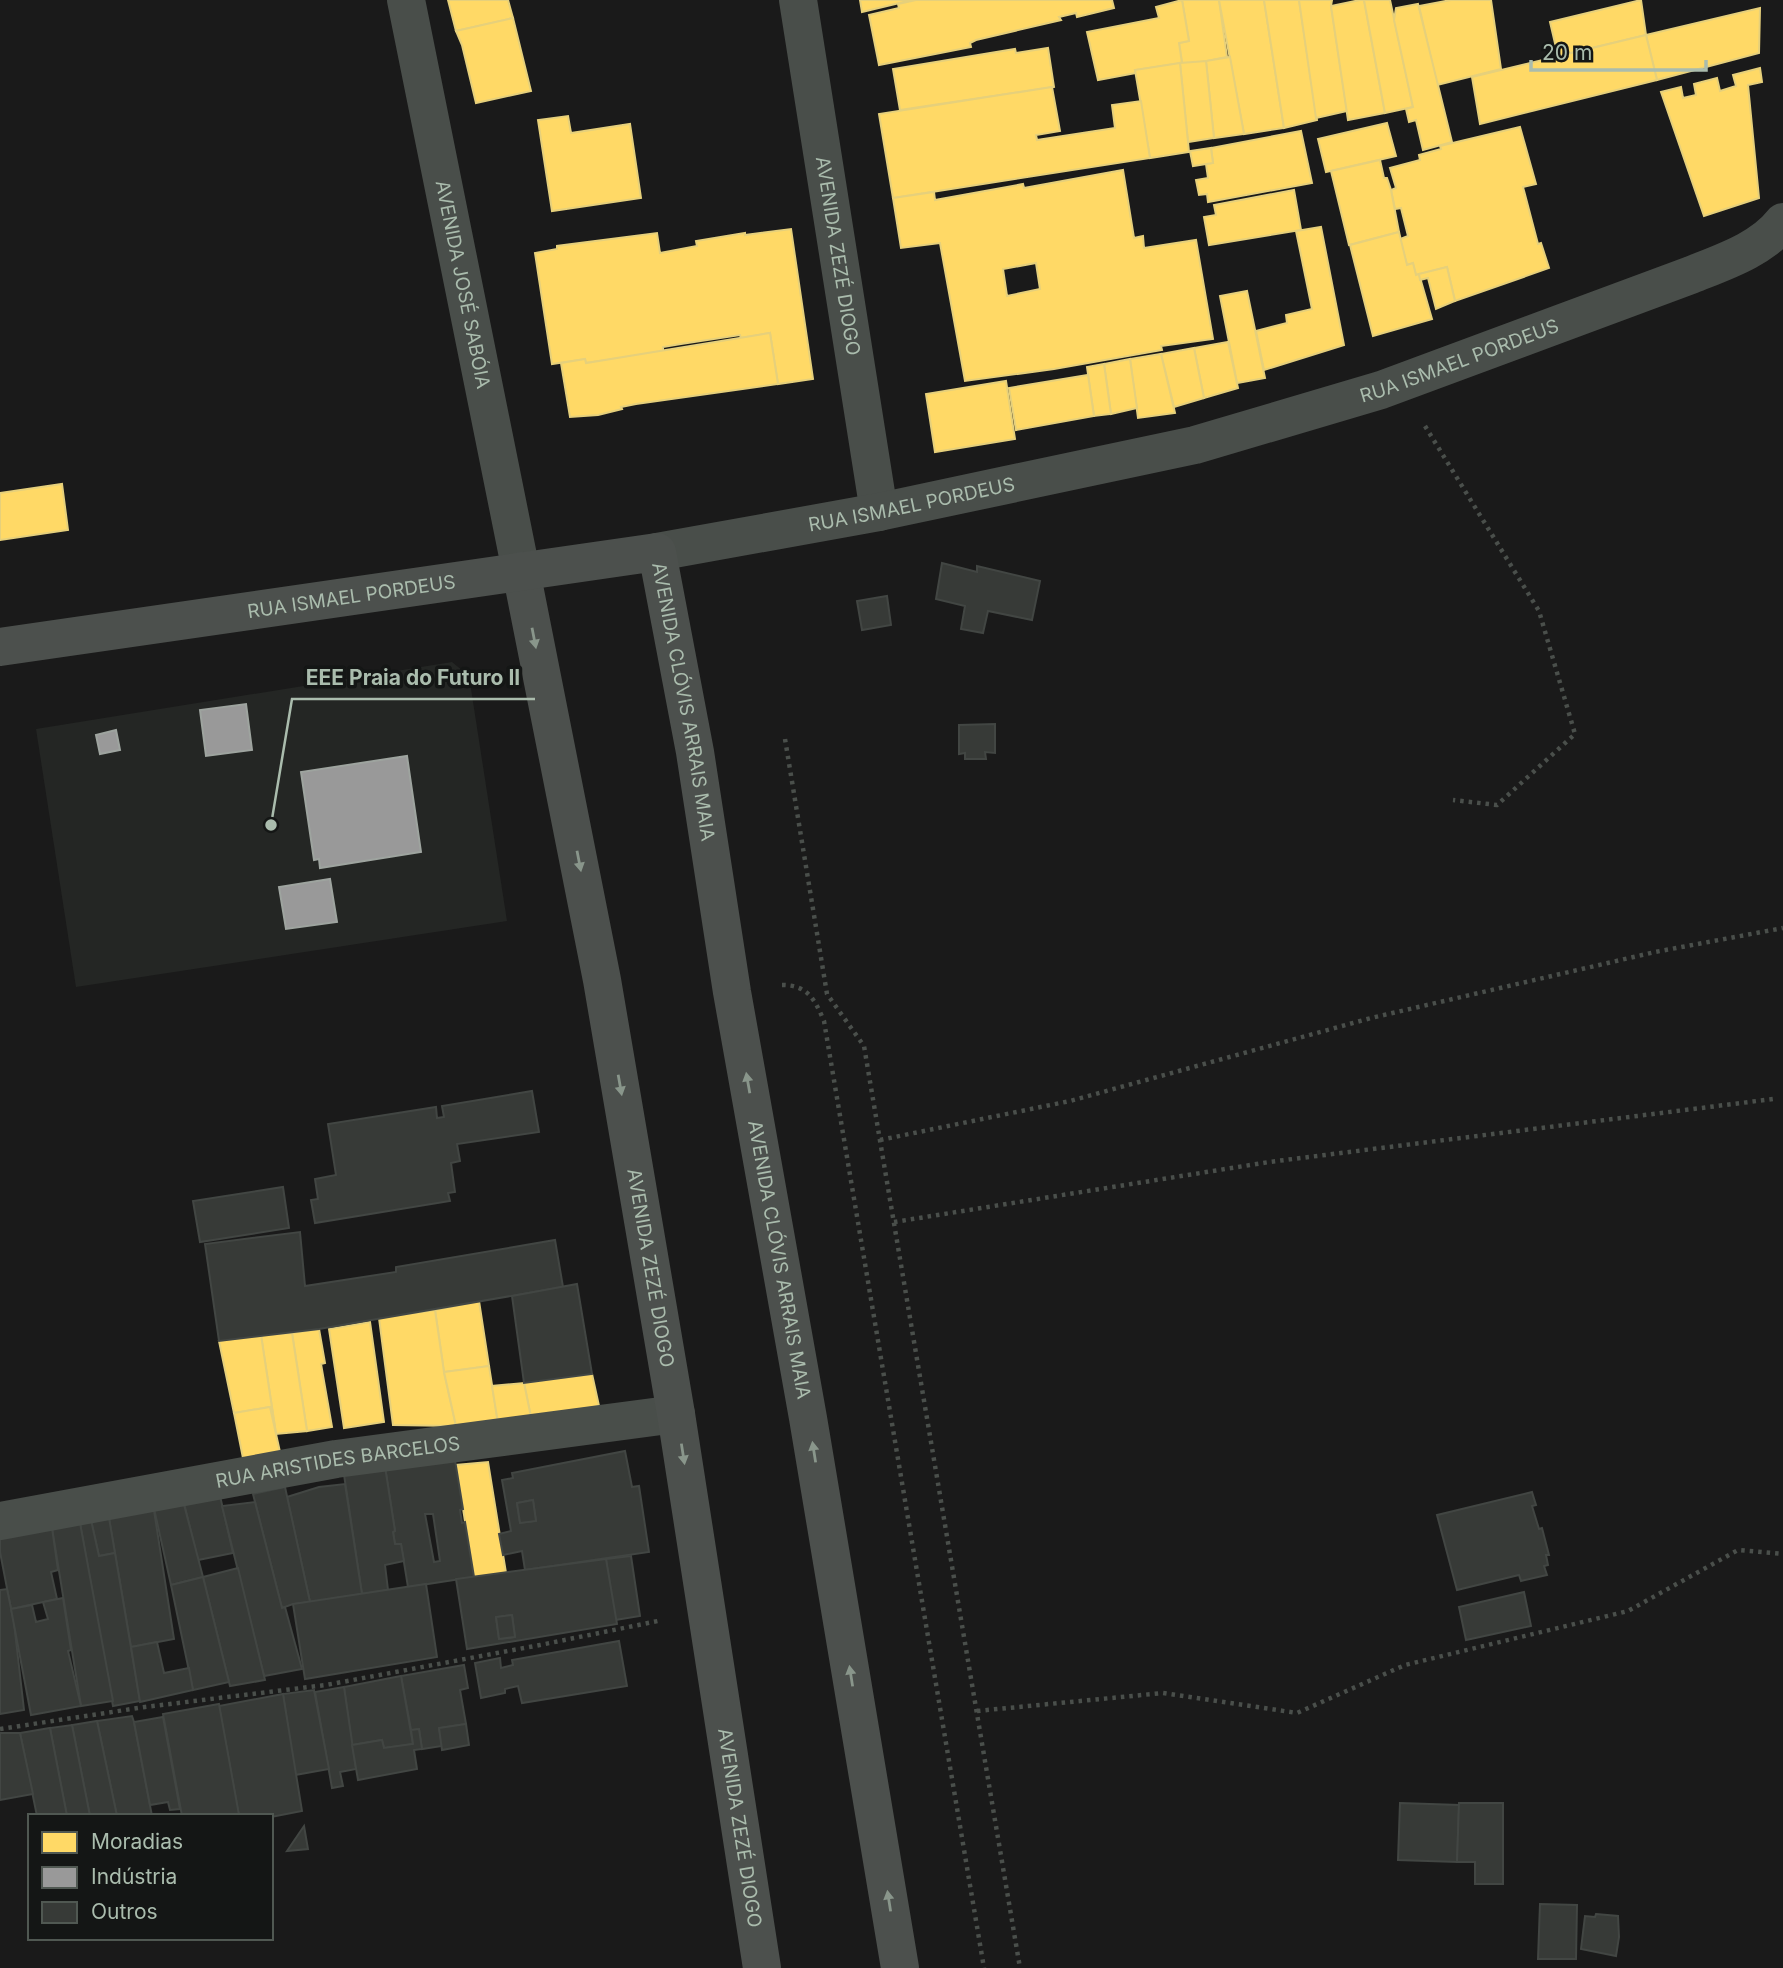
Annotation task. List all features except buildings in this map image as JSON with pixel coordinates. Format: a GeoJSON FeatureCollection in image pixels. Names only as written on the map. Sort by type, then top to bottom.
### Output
{"type":"FeatureCollection","features":[{"type":"Feature","properties":{"kind":"main road","name":"RUA ISMAEL PORDEUS"},"geometry":{"type":"LineString","coordinates":[[0,646],[657,552]]}},
{"type":"Feature","properties":{"kind":"main road","name":"AVENIDA CLÓVIS ARRAIS MAIA"},"geometry":{"type":"LineString","coordinates":[[657,552],[695,752],[732,992],[808,1418],[900,1968]]}},
{"type":"Feature","properties":{"kind":"main road","name":"AVENIDA ZEZÉ DIOGO"},"geometry":{"type":"LineString","coordinates":[[521,571],[602,981],[708,1611],[762,1968]]}},
{"type":"Feature","properties":{"kind":"street","name":"AVENIDA JOSÉ SABÓIA"},"geometry":{"type":"LineString","coordinates":[[406,0],[521,571]]}},
{"type":"Feature","properties":{"kind":"street","name":"AVENIDA ZEZÉ DIOGO"},"geometry":{"type":"LineString","coordinates":[[798,0],[878,513]]}},
{"type":"Feature","properties":{"kind":"street","name":"RUA ISMAEL PORDEUS"},"geometry":{"type":"LineString","coordinates":[[657,552],[878,513],[1195,445],[1399,383],[1691,275],[1740,255],[1774,234],[1783,222]]}},
{"type":"Feature","properties":{"kind":"street","name":"RUA ARISTIDES BARCELOS"},"geometry":{"type":"LineString","coordinates":[[0,1521],[336,1459],[676,1414]]}},
{"type":"Feature","properties":{"kind":"path"},"geometry":{"type":"LineString","coordinates":[[1399,383],[1539,611],[1575,734],[1497,805],[1453,800]]}},
{"type":"Feature","properties":{"kind":"path"},"geometry":{"type":"LineString","coordinates":[[785,739],[827,995],[864,1046],[1020,1968]]}},
{"type":"Feature","properties":{"kind":"path"},"geometry":{"type":"LineString","coordinates":[[880,1140],[1070,1101],[1371,1018],[1655,952],[1783,928]]}},
{"type":"Feature","properties":{"kind":"path"},"geometry":{"type":"LineString","coordinates":[[732,992],[771,985],[793,985],[813,996],[824,1021],[984,1968]]}},
{"type":"Feature","properties":{"kind":"path"},"geometry":{"type":"LineString","coordinates":[[894,1223],[1269,1162],[1773,1098]]}},
{"type":"Feature","properties":{"kind":"path"},"geometry":{"type":"LineString","coordinates":[[977,1711],[1163,1693],[1297,1713],[1405,1665],[1628,1611],[1738,1550],[1783,1554]]}},
{"type":"Feature","properties":{"kind":"path"},"geometry":{"type":"LineString","coordinates":[[0,1729],[145,1707],[326,1685],[540,1646],[708,1611]]}},
{"type":"Feature","properties":{"kind":"shaded area"},"geometry":{"type":"Polygon","coordinates":[[[452,662],[469,676],[507,921],[76,987],[36,729],[452,662]]]}},
{"type":"Feature","properties":{"kind":"place","name":"EEE Praia do Futuro II"},"geometry":{"type":"Point","coordinates":[271,825]}}]}
